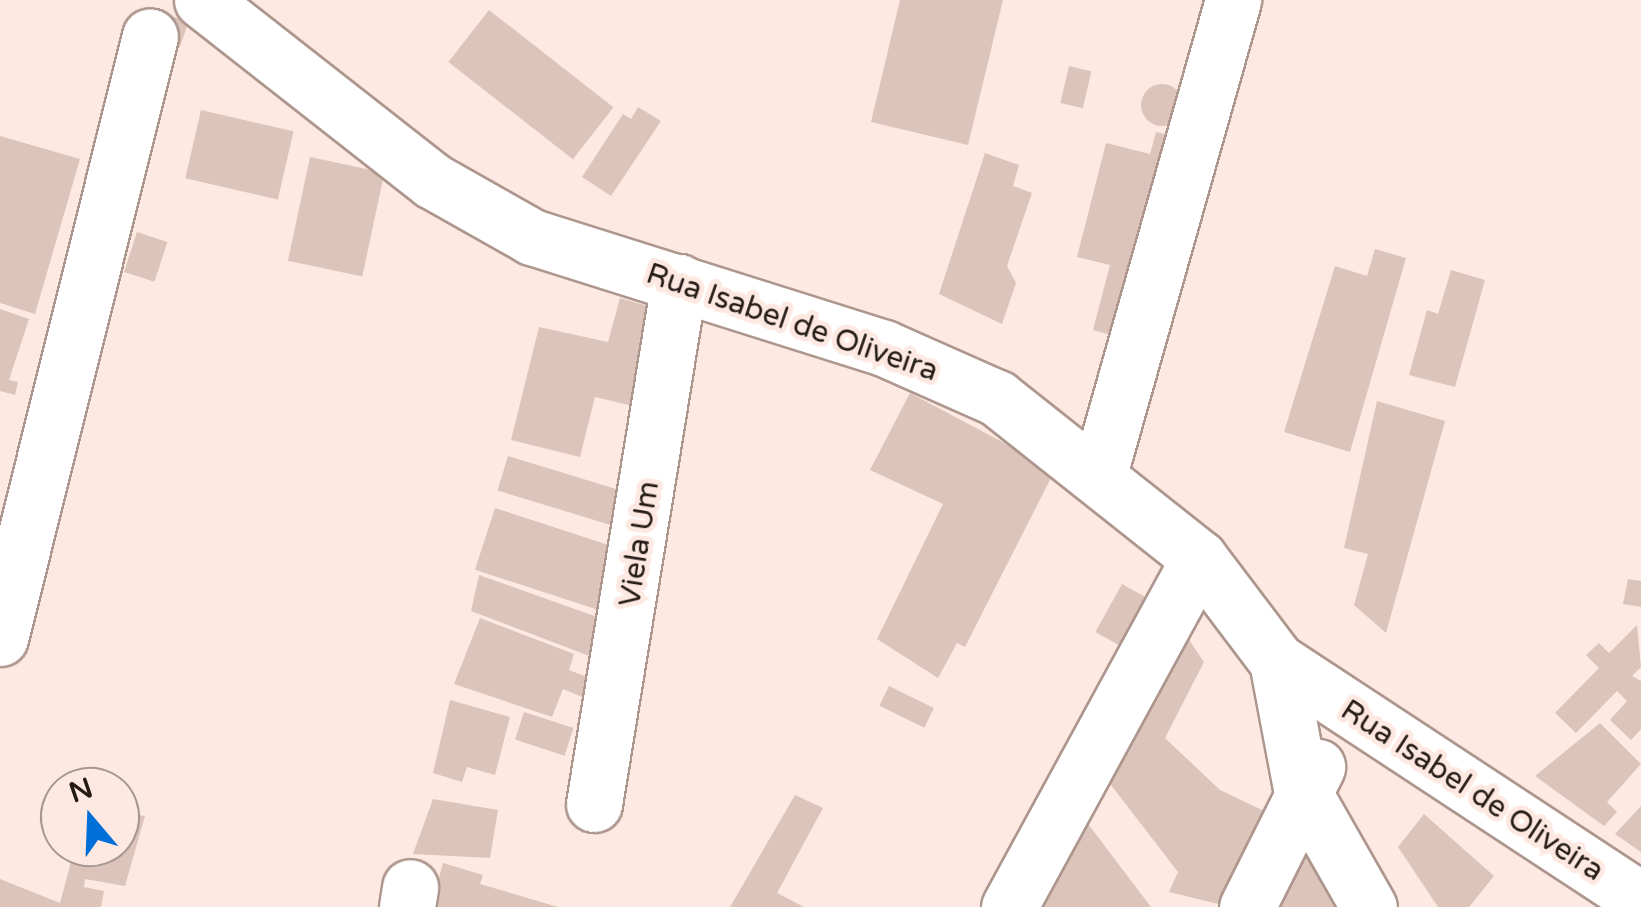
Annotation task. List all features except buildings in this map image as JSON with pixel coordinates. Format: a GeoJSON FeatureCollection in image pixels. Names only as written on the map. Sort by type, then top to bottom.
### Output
{"type":"FeatureCollection","features":[{"type":"Feature","properties":{"kind":"street"},"geometry":{"type":"LineString","coordinates":[[1098,474],[1233,0]]}},
{"type":"Feature","properties":{"kind":"street"},"geometry":{"type":"LineString","coordinates":[[0,638],[166,12]]}},
{"type":"Feature","properties":{"kind":"street","name":"Rua Isabel de Oliveira"},"geometry":{"type":"LineString","coordinates":[[166,12],[433,181],[532,236],[884,348],[997,398],[1098,474],[1199,558],[1276,661],[1641,900]]}},
{"type":"Feature","properties":{"kind":"street","name":"Viela Um"},"geometry":{"type":"LineString","coordinates":[[594,804],[679,282]]}},
{"type":"Feature","properties":{"kind":"street"},"geometry":{"type":"LineString","coordinates":[[1008,907],[1199,558]]}},
{"type":"Feature","properties":{"kind":"street"},"geometry":{"type":"LineString","coordinates":[[1276,661],[1301,788],[1369,907]]}},
{"type":"Feature","properties":{"kind":"street"},"geometry":{"type":"LineString","coordinates":[[1247,907],[1301,788],[1357,716]]}}]}
